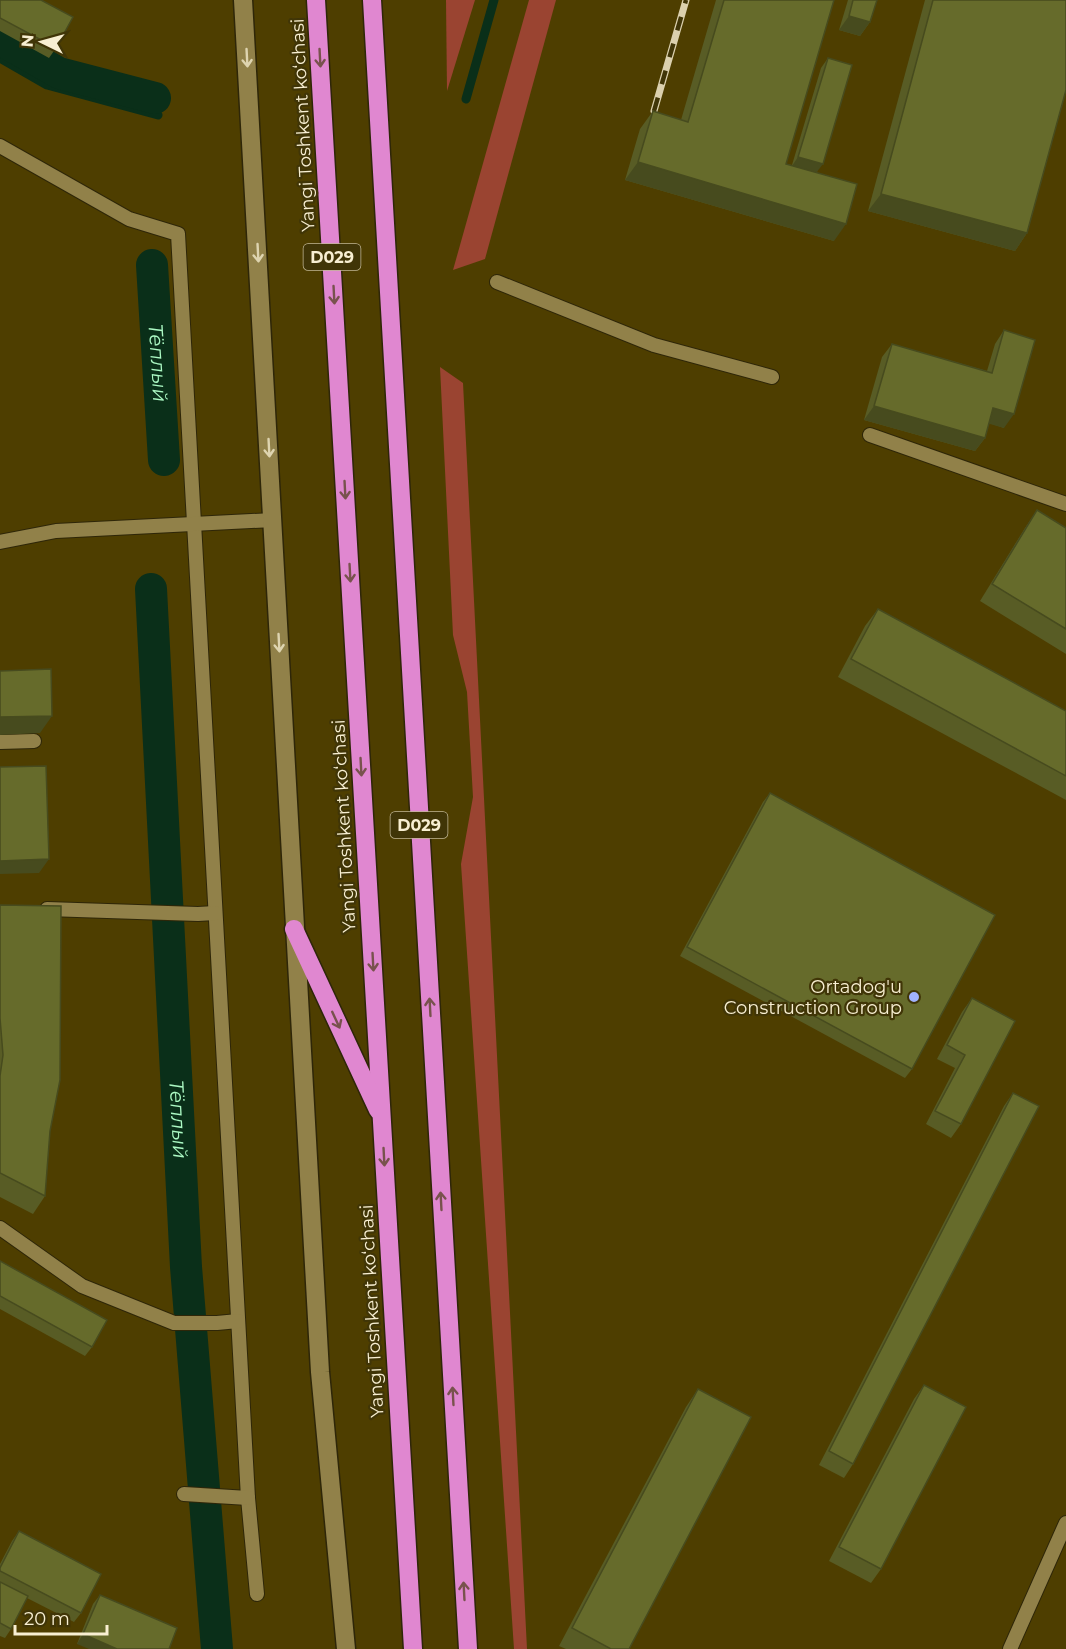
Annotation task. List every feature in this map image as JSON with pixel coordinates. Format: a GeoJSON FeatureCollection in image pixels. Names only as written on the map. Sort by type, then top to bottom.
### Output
{"type":"FeatureCollection","features":[{"type":"Feature","properties":{"kind":"highway","name":"Yangi Toshkent ko‘chasi"},"geometry":{"type":"LineString","coordinates":[[316,0],[413,1649]]}},
{"type":"Feature","properties":{"kind":"highway","name":"D029"},"geometry":{"type":"LineString","coordinates":[[372,0],[468,1649]]}},
{"type":"Feature","properties":{"kind":"highway"},"geometry":{"type":"LineString","coordinates":[[294,929],[382,1119]]}},
{"type":"Feature","properties":{"kind":"main road"},"geometry":{"type":"LineString","coordinates":[[243,0],[320,1372],[346,1649]]}},
{"type":"Feature","properties":{"kind":"lane"},"geometry":{"type":"LineString","coordinates":[[0,146],[129,219],[178,234],[248,1498],[257,1594]]}},
{"type":"Feature","properties":{"kind":"lane"},"geometry":{"type":"LineString","coordinates":[[497,282],[654,345],[772,377]]}},
{"type":"Feature","properties":{"kind":"lane"},"geometry":{"type":"LineString","coordinates":[[870,435],[1066,503]]}},
{"type":"Feature","properties":{"kind":"lane"},"geometry":{"type":"LineString","coordinates":[[0,542],[56,531],[273,520]]}},
{"type":"Feature","properties":{"kind":"lane"},"geometry":{"type":"LineString","coordinates":[[0,742],[34,741]]}},
{"type":"Feature","properties":{"kind":"lane"},"geometry":{"type":"LineString","coordinates":[[47,909],[216,913]]}},
{"type":"Feature","properties":{"kind":"lane"},"geometry":{"type":"LineString","coordinates":[[0,1228],[82,1286],[174,1323],[238,1321]]}},
{"type":"Feature","properties":{"kind":"lane"},"geometry":{"type":"LineString","coordinates":[[184,1494],[248,1498]]}},
{"type":"Feature","properties":{"kind":"lane"},"geometry":{"type":"LineString","coordinates":[[1010,1649],[1066,1523]]}},
{"type":"Feature","properties":{"kind":"shaded area"},"geometry":{"type":"Polygon","coordinates":[[[446,0],[475,0],[447,91],[446,0]]]}},
{"type":"Feature","properties":{"kind":"shaded area"},"geometry":{"type":"Polygon","coordinates":[[[529,0],[556,0],[485,259],[453,270],[529,0]]]}},
{"type":"Feature","properties":{"kind":"shaded area"},"geometry":{"type":"Polygon","coordinates":[[[440,367],[463,383],[527,1649],[514,1649],[461,864],[473,797],[467,692],[453,635],[440,367]]]}},
{"type":"Feature","properties":{"kind":"building"},"geometry":{"type":"Polygon","coordinates":[[[0,0],[41,0],[73,17],[56,48],[0,18],[0,0]]]}},
{"type":"Feature","properties":{"kind":"building"},"geometry":{"type":"Polygon","coordinates":[[[724,0],[834,0],[786,164],[857,184],[846,224],[638,162],[653,111],[688,122],[724,0]]]}},
{"type":"Feature","properties":{"kind":"building"},"geometry":{"type":"Polygon","coordinates":[[[853,0],[877,0],[870,22],[849,16],[853,0]]]}},
{"type":"Feature","properties":{"kind":"building"},"geometry":{"type":"Polygon","coordinates":[[[933,0],[1066,0],[1066,90],[1027,233],[881,194],[933,0]]]}},
{"type":"Feature","properties":{"kind":"building"},"geometry":{"type":"Polygon","coordinates":[[[828,58],[852,65],[823,164],[798,157],[828,58]]]}},
{"type":"Feature","properties":{"kind":"building"},"geometry":{"type":"Polygon","coordinates":[[[1004,330],[1035,340],[1014,414],[993,408],[985,438],[874,406],[892,344],[992,373],[1004,330]]]}},
{"type":"Feature","properties":{"kind":"building"},"geometry":{"type":"Polygon","coordinates":[[[1037,510],[1066,528],[1066,629],[992,584],[1037,510]]]}},
{"type":"Feature","properties":{"kind":"building"},"geometry":{"type":"Polygon","coordinates":[[[878,609],[1066,711],[1066,776],[851,659],[878,609]]]}},
{"type":"Feature","properties":{"kind":"building"},"geometry":{"type":"Polygon","coordinates":[[[51,669],[52,716],[0,717],[0,671],[51,669]]]}},
{"type":"Feature","properties":{"kind":"building"},"geometry":{"type":"Polygon","coordinates":[[[46,766],[49,859],[0,861],[0,767],[46,766]]]}},
{"type":"Feature","properties":{"kind":"building"},"geometry":{"type":"Polygon","coordinates":[[[770,793],[995,915],[912,1069],[687,947],[770,793]]]}},
{"type":"Feature","properties":{"kind":"building"},"geometry":{"type":"Polygon","coordinates":[[[0,905],[61,906],[60,1080],[50,1131],[45,1196],[0,1173],[0,1076],[3,1055],[0,1018],[0,905]]]}},
{"type":"Feature","properties":{"kind":"building"},"geometry":{"type":"Polygon","coordinates":[[[972,998],[1015,1021],[961,1124],[935,1111],[965,1055],[947,1045],[972,998]]]}},
{"type":"Feature","properties":{"kind":"building"},"geometry":{"type":"Polygon","coordinates":[[[1013,1093],[1039,1106],[853,1464],[829,1451],[1013,1093]]]}},
{"type":"Feature","properties":{"kind":"building"},"geometry":{"type":"Polygon","coordinates":[[[0,1261],[107,1320],[92,1347],[0,1296],[0,1261]]]}},
{"type":"Feature","properties":{"kind":"building"},"geometry":{"type":"Polygon","coordinates":[[[924,1385],[966,1407],[881,1569],[839,1547],[924,1385]]]}},
{"type":"Feature","properties":{"kind":"building"},"geometry":{"type":"Polygon","coordinates":[[[698,1389],[751,1417],[629,1649],[611,1649],[572,1628],[698,1389]]]}},
{"type":"Feature","properties":{"kind":"building"},"geometry":{"type":"Polygon","coordinates":[[[19,1531],[101,1574],[81,1613],[0,1571],[19,1531]]]}},
{"type":"Feature","properties":{"kind":"building"},"geometry":{"type":"Polygon","coordinates":[[[0,1582],[28,1596],[11,1629],[0,1623],[0,1582]]]}},
{"type":"Feature","properties":{"kind":"building"},"geometry":{"type":"Polygon","coordinates":[[[100,1595],[177,1628],[169,1649],[117,1649],[83,1634],[100,1595]]]}},
{"type":"Feature","properties":{"kind":"waterway"},"geometry":{"type":"LineString","coordinates":[[466,99],[494,0]]}},
{"type":"Feature","properties":{"kind":"waterway"},"geometry":{"type":"LineString","coordinates":[[0,39],[59,73],[155,98]]}},
{"type":"Feature","properties":{"kind":"waterway"},"geometry":{"type":"LineString","coordinates":[[0,58],[47,85],[158,115]]}},
{"type":"Feature","properties":{"kind":"waterway","name":"Тёплый"},"geometry":{"type":"LineString","coordinates":[[152,265],[164,460]]}},
{"type":"Feature","properties":{"kind":"waterway","name":"Тёплый"},"geometry":{"type":"LineString","coordinates":[[151,589],[186,1267],[217,1649]]}},
{"type":"Feature","properties":{"kind":"railway"},"geometry":{"type":"LineString","coordinates":[[654,111],[686,0]]}},
{"type":"Feature","properties":{"kind":"place","name":"Ortadog'u Construction Group"},"geometry":{"type":"Point","coordinates":[914,997]}}]}
